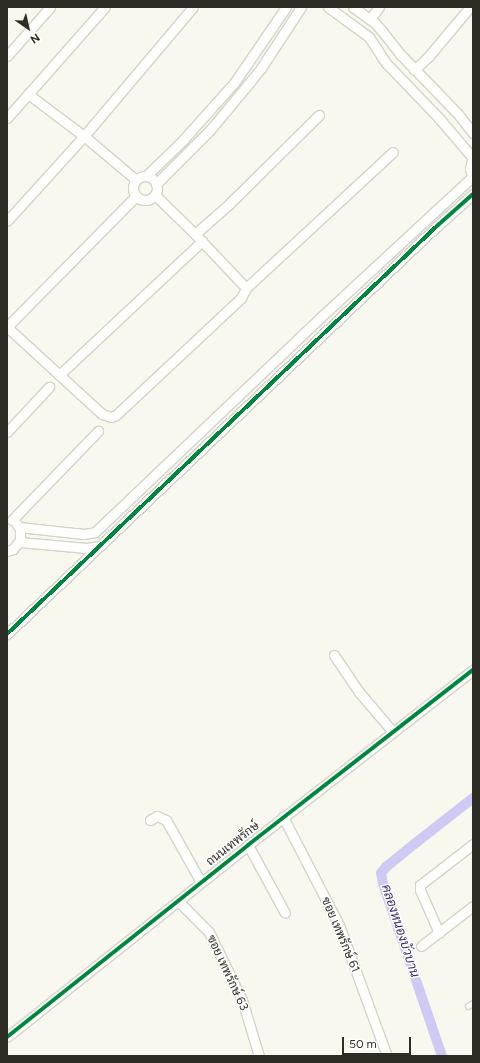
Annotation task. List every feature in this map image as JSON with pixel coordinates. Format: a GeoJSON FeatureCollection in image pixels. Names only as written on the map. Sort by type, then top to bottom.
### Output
{"type":"FeatureCollection","features":[{"type":"Feature","properties":{"kind":"street"},"geometry":{"type":"LineString","coordinates":[[7,56],[50,7]]}},
{"type":"Feature","properties":{"kind":"street"},"geometry":{"type":"LineString","coordinates":[[7,118],[105,7]]}},
{"type":"Feature","properties":{"kind":"street"},"geometry":{"type":"LineString","coordinates":[[7,221],[84,136],[194,7]]}},
{"type":"Feature","properties":{"kind":"street"},"geometry":{"type":"LineString","coordinates":[[136,196],[133,186],[136,180],[146,176],[183,140],[234,83],[286,7]]}},
{"type":"Feature","properties":{"kind":"street"},"geometry":{"type":"LineString","coordinates":[[156,184],[210,130],[249,83],[261,68],[301,7]]}},
{"type":"Feature","properties":{"kind":"street"},"geometry":{"type":"LineString","coordinates":[[13,522],[84,534],[95,532],[322,316],[472,178],[470,169],[473,156],[438,117],[390,68],[369,37],[328,7]]}},
{"type":"Feature","properties":{"kind":"street"},"geometry":{"type":"LineString","coordinates":[[353,7],[370,19],[382,31],[414,70],[458,114],[473,132]]}},
{"type":"Feature","properties":{"kind":"street"},"geometry":{"type":"LineString","coordinates":[[370,19],[380,7]]}},
{"type":"Feature","properties":{"kind":"street"},"geometry":{"type":"LineString","coordinates":[[414,70],[428,57],[470,7]]}},
{"type":"Feature","properties":{"kind":"street"},"geometry":{"type":"LineString","coordinates":[[28,94],[84,136],[136,180]]}},
{"type":"Feature","properties":{"kind":"street"},"geometry":{"type":"LineString","coordinates":[[195,234],[228,205],[319,115]]}},
{"type":"Feature","properties":{"kind":"street"},"geometry":{"type":"LineString","coordinates":[[136,196],[7,327],[102,414],[111,417],[116,415],[241,298],[246,288],[393,152]]}},
{"type":"Feature","properties":{"kind":"street"},"geometry":{"type":"LineString","coordinates":[[146,176],[152,178],[156,184],[155,195]]}},
{"type":"Feature","properties":{"kind":"street"},"geometry":{"type":"LineString","coordinates":[[7,634],[437,226],[473,194]]}},
{"type":"Feature","properties":{"kind":"street"},"geometry":{"type":"LineString","coordinates":[[155,195],[202,241],[246,288]]}},
{"type":"Feature","properties":{"kind":"street"},"geometry":{"type":"LineString","coordinates":[[136,196],[146,200],[155,195]]}},
{"type":"Feature","properties":{"kind":"street"},"geometry":{"type":"LineString","coordinates":[[429,216],[437,226]]}},
{"type":"Feature","properties":{"kind":"street"},"geometry":{"type":"LineString","coordinates":[[59,375],[202,241]]}},
{"type":"Feature","properties":{"kind":"street"},"geometry":{"type":"LineString","coordinates":[[322,316],[332,326]]}},
{"type":"Feature","properties":{"kind":"street"},"geometry":{"type":"LineString","coordinates":[[7,432],[49,387]]}},
{"type":"Feature","properties":{"kind":"street"},"geometry":{"type":"LineString","coordinates":[[13,522],[98,431]]}},
{"type":"Feature","properties":{"kind":"street"},"geometry":{"type":"LineString","coordinates":[[7,551],[13,549],[19,542],[21,534],[13,522]]}},
{"type":"Feature","properties":{"kind":"street"},"geometry":{"type":"LineString","coordinates":[[95,532],[100,546]]}},
{"type":"Feature","properties":{"kind":"street"},"geometry":{"type":"LineString","coordinates":[[19,542],[87,548],[100,546]]}},
{"type":"Feature","properties":{"kind":"street"},"geometry":{"type":"LineString","coordinates":[[334,655],[359,692],[393,732]]}},
{"type":"Feature","properties":{"kind":"street","name":"ถนนเทพรักษ์"},"geometry":{"type":"LineString","coordinates":[[7,1037],[283,817],[473,670]]}},
{"type":"Feature","properties":{"kind":"street"},"geometry":{"type":"LineString","coordinates":[[150,820],[157,816],[166,820],[201,882]]}},
{"type":"Feature","properties":{"kind":"street","name":"ซอย เทพรักษ์ 61"},"geometry":{"type":"LineString","coordinates":[[283,817],[339,925],[388,1056]]}},
{"type":"Feature","properties":{"kind":"street"},"geometry":{"type":"LineString","coordinates":[[439,933],[420,890],[420,885],[473,844]]}},
{"type":"Feature","properties":{"kind":"street"},"geometry":{"type":"LineString","coordinates":[[248,845],[285,913]]}},
{"type":"Feature","properties":{"kind":"street","name":"ซอย เทพรักษ์ 63"},"geometry":{"type":"LineString","coordinates":[[178,901],[208,932],[242,1000],[259,1056]]}},
{"type":"Feature","properties":{"kind":"street"},"geometry":{"type":"LineString","coordinates":[[421,946],[473,906]]}},
{"type":"Feature","properties":{"kind":"waterway","name":"คลองหนองบัวบาน"},"geometry":{"type":"LineString","coordinates":[[442,1056],[383,884],[381,873],[408,849],[473,798]]}},
{"type":"Feature","properties":{"kind":"cycle path"},"geometry":{"type":"LineString","coordinates":[[7,634],[437,226],[473,194]]}},
{"type":"Feature","properties":{"kind":"cycle path"},"geometry":{"type":"LineString","coordinates":[[7,1037],[248,845],[473,670]]}}]}
